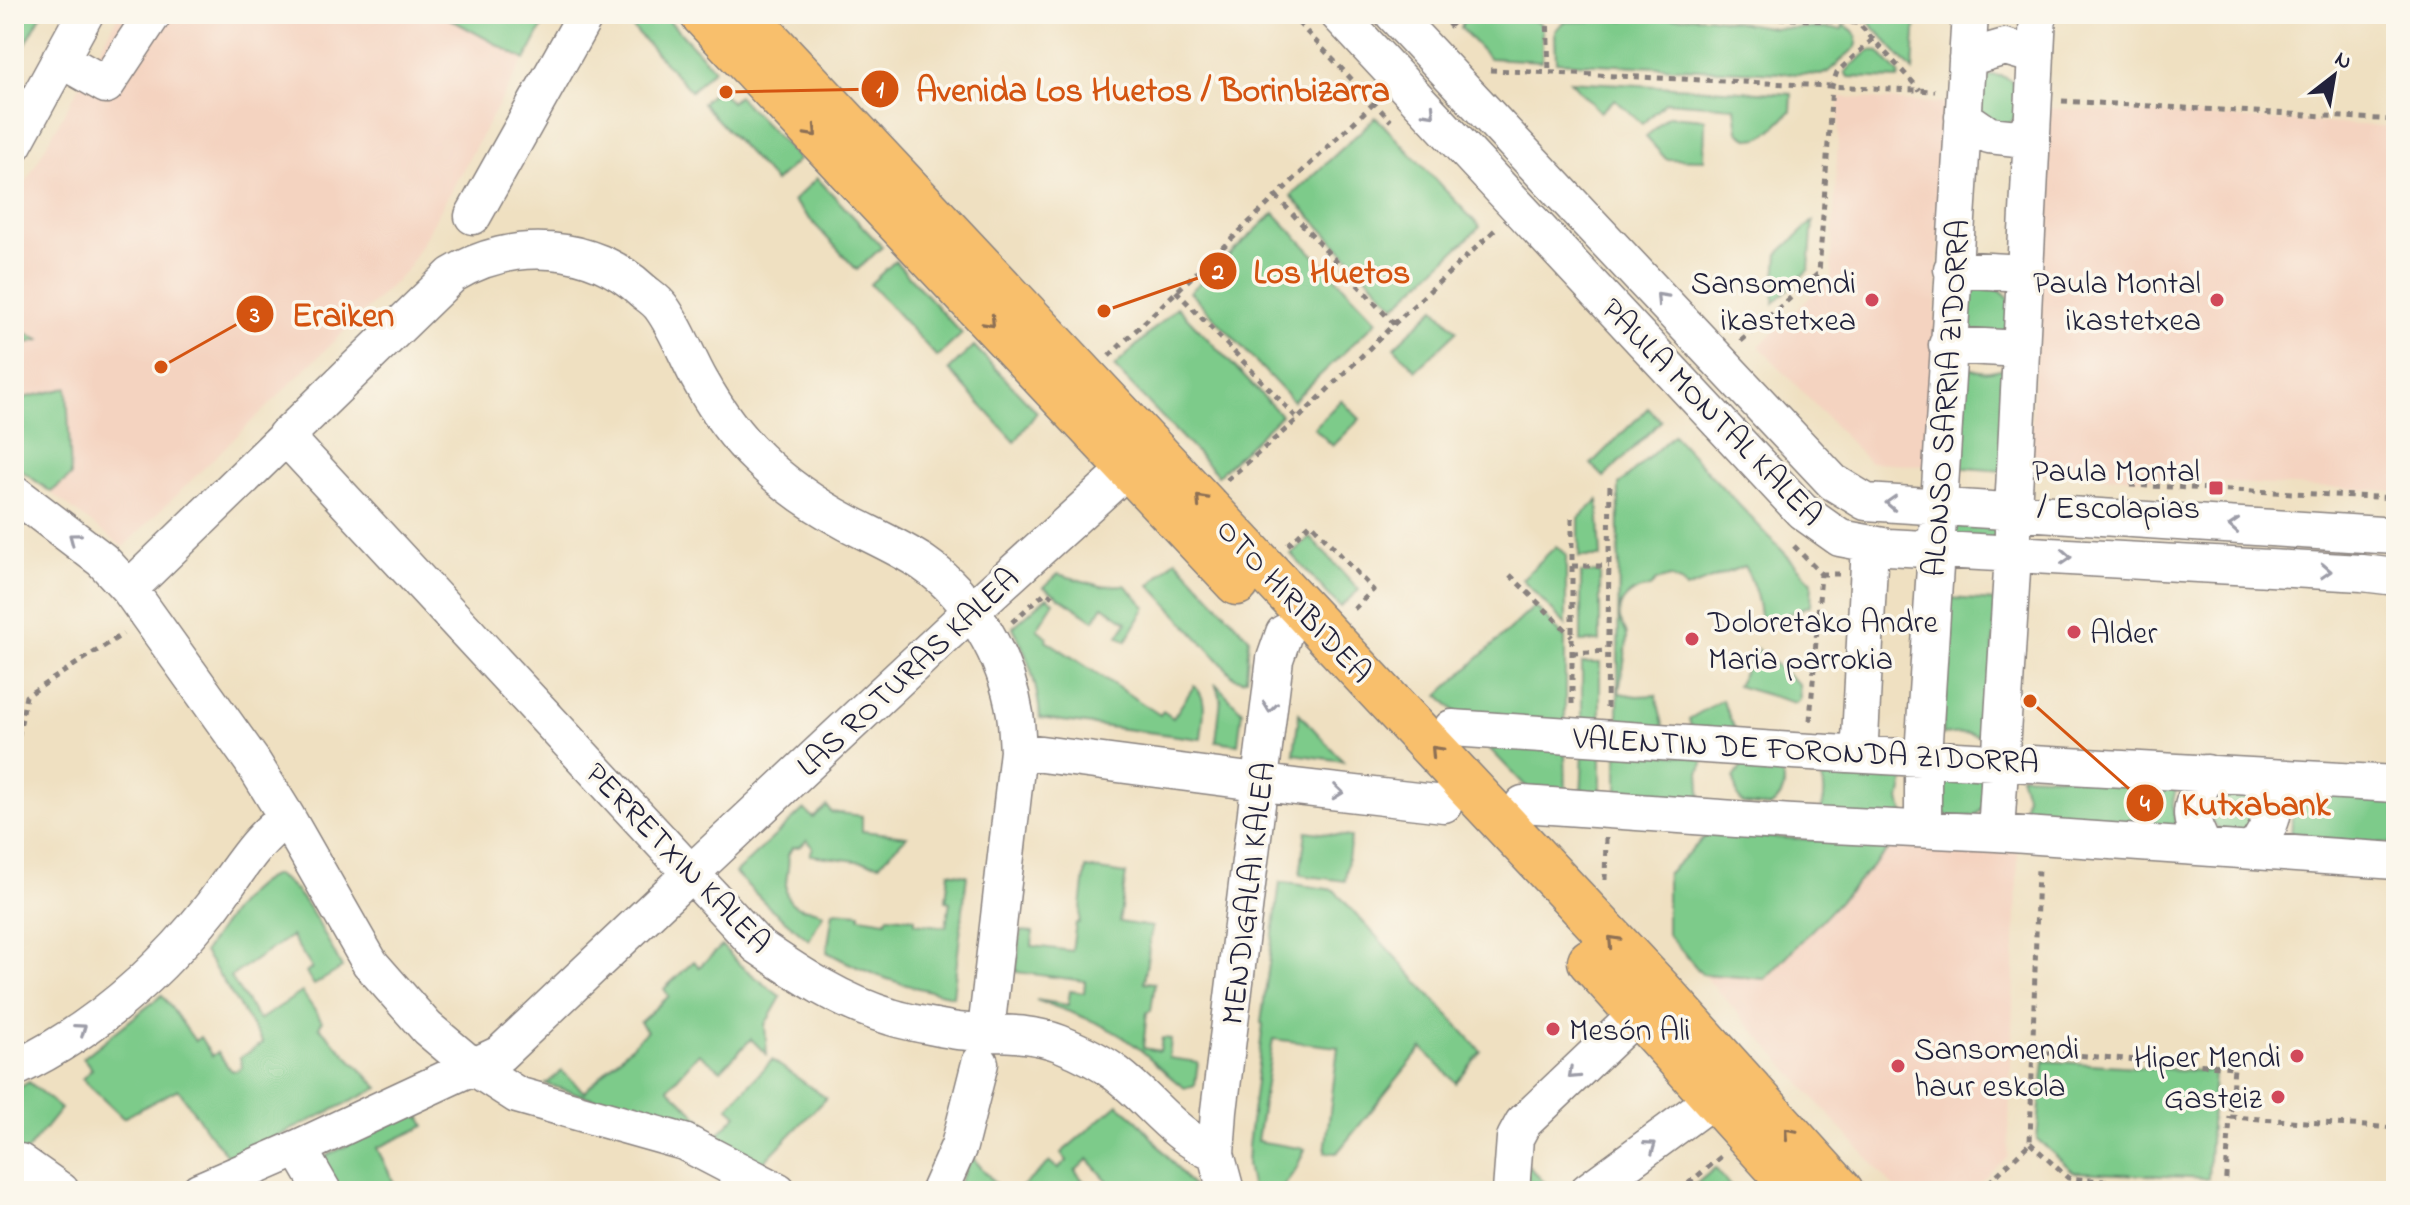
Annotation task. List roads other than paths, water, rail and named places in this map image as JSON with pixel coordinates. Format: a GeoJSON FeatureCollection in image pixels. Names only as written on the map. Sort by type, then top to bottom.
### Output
{"type":"FeatureCollection","features":[{"type":"Feature","properties":{"kind":"main road","name":"OTO HIRIBIDEA"},"geometry":{"type":"LineString","coordinates":[[702,14],[1636,1011],[1841,1191]]}},
{"type":"Feature","properties":{"kind":"main road","name":"OTO HIRIBIDEA"},"geometry":{"type":"LineString","coordinates":[[744,14],[1212,512],[1728,1089],[1798,1191]]}},
{"type":"Feature","properties":{"kind":"street"},"geometry":{"type":"LineString","coordinates":[[14,144],[85,14]]}},
{"type":"Feature","properties":{"kind":"street"},"geometry":{"type":"LineString","coordinates":[[60,59],[106,85],[153,14]]}},
{"type":"Feature","properties":{"kind":"street"},"geometry":{"type":"LineString","coordinates":[[473,216],[586,14]]}},
{"type":"Feature","properties":{"kind":"street","name":"PAULA MONTAL KALEA"},"geometry":{"type":"LineString","coordinates":[[1338,14],[1802,511],[1840,538],[1870,545],[1935,550],[2396,577]]}},
{"type":"Feature","properties":{"kind":"street","name":"PAULA MONTAL KALEA"},"geometry":{"type":"LineString","coordinates":[[1393,14],[1736,345],[1833,482],[1850,494],[1866,502],[2396,536]]}},
{"type":"Feature","properties":{"kind":"street","name":"ALONSO SARRIA ZIDORRA"},"geometry":{"type":"LineString","coordinates":[[1923,829],[1923,756],[1970,14]]}},
{"type":"Feature","properties":{"kind":"street"},"geometry":{"type":"LineString","coordinates":[[1996,833],[2013,554],[2038,14]]}},
{"type":"Feature","properties":{"kind":"street"},"geometry":{"type":"LineString","coordinates":[[2033,113],[2017,138],[1989,135],[1965,89],[2005,47],[2036,56]]}},
{"type":"Feature","properties":{"kind":"street"},"geometry":{"type":"LineString","coordinates":[[129,589],[452,275],[469,265],[519,251],[551,250],[603,264],[631,280],[661,307],[719,412],[760,460],[812,502],[939,575],[971,611],[1003,672],[1016,715],[1018,751],[983,1047],[959,1146],[939,1191]]}},
{"type":"Feature","properties":{"kind":"street"},"geometry":{"type":"LineString","coordinates":[[1952,269],[2025,273]]}},
{"type":"Feature","properties":{"kind":"street"},"geometry":{"type":"LineString","coordinates":[[1947,345],[2021,349]]}},
{"type":"Feature","properties":{"kind":"street","name":"PERRETXIN KALEA"},"geometry":{"type":"LineString","coordinates":[[285,436],[531,699],[697,867],[758,946],[842,998],[891,1017],[953,1030],[983,1047],[1013,1032],[1056,1041],[1116,1073],[1172,1127],[1194,1144],[1216,1154]]}},
{"type":"Feature","properties":{"kind":"street","name":"LAS ROTURAS KALEA"},"geometry":{"type":"LineString","coordinates":[[199,1191],[500,1054],[971,611],[1111,484]]}},
{"type":"Feature","properties":{"kind":"street"},"geometry":{"type":"LineString","coordinates":[[14,493],[102,560],[129,589],[252,761],[370,963],[427,1028],[472,1066],[517,1095],[684,1142],[778,1191]]}},
{"type":"Feature","properties":{"kind":"street"},"geometry":{"type":"LineString","coordinates":[[1860,739],[1870,545]]}},
{"type":"Feature","properties":{"kind":"street","name":"MENDIGALAI KALEA"},"geometry":{"type":"LineString","coordinates":[[1216,1154],[1275,659],[1284,633]]}},
{"type":"Feature","properties":{"kind":"street","name":"VALENTIN DE FORONDA ZIDORRA"},"geometry":{"type":"LineString","coordinates":[[1452,728],[2396,784]]}},
{"type":"Feature","properties":{"kind":"street"},"geometry":{"type":"LineString","coordinates":[[1018,751],[1444,804]]}},
{"type":"Feature","properties":{"kind":"street"},"geometry":{"type":"LineString","coordinates":[[2204,847],[2193,827],[2190,813],[2207,773]]}},
{"type":"Feature","properties":{"kind":"street"},"geometry":{"type":"LineString","coordinates":[[2254,850],[2271,824],[2274,812],[2267,777]]}},
{"type":"Feature","properties":{"kind":"street"},"geometry":{"type":"LineString","coordinates":[[1523,804],[2396,861]]}},
{"type":"Feature","properties":{"kind":"street"},"geometry":{"type":"LineString","coordinates":[[14,1069],[43,1055],[117,1004],[168,957],[212,906],[257,844],[286,816]]}},
{"type":"Feature","properties":{"kind":"street"},"geometry":{"type":"LineString","coordinates":[[1511,1191],[1515,1138],[1523,1123],[1624,1027],[1636,1011]]}},
{"type":"Feature","properties":{"kind":"street"},"geometry":{"type":"LineString","coordinates":[[1588,1191],[1728,1089]]}},
{"type":"Feature","properties":{"kind":"street"},"geometry":{"type":"LineString","coordinates":[[298,1148],[323,1191]]}},
{"type":"Feature","properties":{"kind":"street"},"geometry":{"type":"LineString","coordinates":[[1216,1154],[1226,1191]]}},
{"type":"Feature","properties":{"kind":"street"},"geometry":{"type":"LineString","coordinates":[[20,1162],[61,1191]]}},
{"type":"Feature","properties":{"kind":"place","name":"Avenida Los Huetos / Borinbizarra"},"geometry":{"type":"Point","coordinates":[726,92]}},
{"type":"Feature","properties":{"kind":"place","name":"Sansomendi ikastetxea"},"geometry":{"type":"Point","coordinates":[1872,300]}},
{"type":"Feature","properties":{"kind":"place","name":"Paula Montal ikastetxea"},"geometry":{"type":"Point","coordinates":[2217,300]}},
{"type":"Feature","properties":{"kind":"place","name":"Los Huetos"},"geometry":{"type":"Point","coordinates":[1104,311]}},
{"type":"Feature","properties":{"kind":"place","name":"Eraiken"},"geometry":{"type":"Point","coordinates":[161,367]}},
{"type":"Feature","properties":{"kind":"place","name":"Paula Montal / Escolapias"},"geometry":{"type":"Point","coordinates":[2216,488]}},
{"type":"Feature","properties":{"kind":"place","name":"Alder"},"geometry":{"type":"Point","coordinates":[2074,632]}},
{"type":"Feature","properties":{"kind":"place","name":"Doloretako Andre Maria parrokia"},"geometry":{"type":"Point","coordinates":[1692,639]}},
{"type":"Feature","properties":{"kind":"place","name":"Kutxabank"},"geometry":{"type":"Point","coordinates":[2030,701]}},
{"type":"Feature","properties":{"kind":"place","name":"Mesón Ali"},"geometry":{"type":"Point","coordinates":[1553,1029]}},
{"type":"Feature","properties":{"kind":"place","name":"Hiper Mendi"},"geometry":{"type":"Point","coordinates":[2297,1056]}},
{"type":"Feature","properties":{"kind":"place","name":"Sansomendi haur eskola"},"geometry":{"type":"Point","coordinates":[1898,1066]}},
{"type":"Feature","properties":{"kind":"place","name":"Gasteiz"},"geometry":{"type":"Point","coordinates":[2278,1097]}}]}
